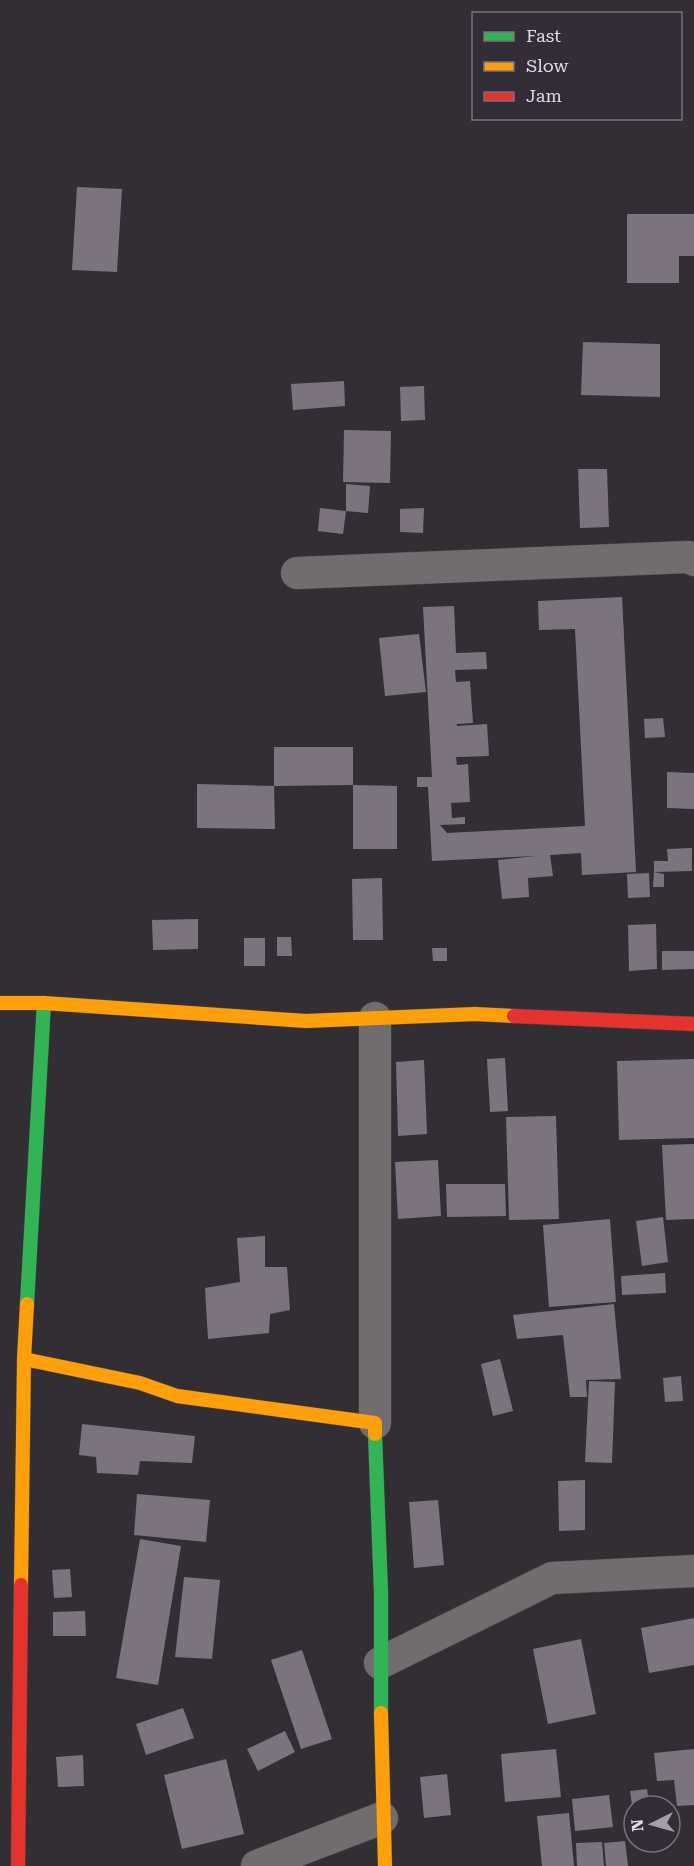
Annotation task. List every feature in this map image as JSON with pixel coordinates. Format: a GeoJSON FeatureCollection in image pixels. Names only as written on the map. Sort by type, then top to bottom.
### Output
{"type":"FeatureCollection","features":[{"type":"Feature","properties":{"kind":"street"},"geometry":{"type":"LineString","coordinates":[[297,573],[688,557],[694,560]]}},
{"type":"Feature","properties":{"kind":"street"},"geometry":{"type":"LineString","coordinates":[[0,1002],[306,1021],[475,1014],[654,1024],[694,1024]]}},
{"type":"Feature","properties":{"kind":"street"},"geometry":{"type":"LineString","coordinates":[[18,1866],[24,1359],[44,1003]]}},
{"type":"Feature","properties":{"kind":"street"},"geometry":{"type":"LineString","coordinates":[[375,1018],[375,1424],[381,1592],[382,1818],[385,1866]]}},
{"type":"Feature","properties":{"kind":"street"},"geometry":{"type":"LineString","coordinates":[[24,1359],[140,1383],[177,1396],[375,1424]]}},
{"type":"Feature","properties":{"kind":"street"},"geometry":{"type":"LineString","coordinates":[[380,1663],[552,1578],[694,1571]]}},
{"type":"Feature","properties":{"kind":"street"},"geometry":{"type":"LineString","coordinates":[[257,1866],[382,1818]]}},
{"type":"Feature","properties":{"kind":"building"},"geometry":{"type":"Polygon","coordinates":[[[77,187],[122,189],[117,272],[72,270],[77,187]]]}},
{"type":"Feature","properties":{"kind":"building"},"geometry":{"type":"Polygon","coordinates":[[[627,214],[694,214],[694,256],[679,256],[679,283],[627,283],[627,214]]]}},
{"type":"Feature","properties":{"kind":"building"},"geometry":{"type":"Polygon","coordinates":[[[583,342],[660,344],[660,397],[581,395],[583,342]]]}},
{"type":"Feature","properties":{"kind":"building"},"geometry":{"type":"Polygon","coordinates":[[[344,381],[345,406],[293,410],[291,384],[344,381]]]}},
{"type":"Feature","properties":{"kind":"building"},"geometry":{"type":"Polygon","coordinates":[[[424,386],[425,420],[401,421],[400,387],[424,386]]]}},
{"type":"Feature","properties":{"kind":"building"},"geometry":{"type":"Polygon","coordinates":[[[344,430],[391,431],[390,483],[343,482],[344,430]]]}},
{"type":"Feature","properties":{"kind":"building"},"geometry":{"type":"Polygon","coordinates":[[[578,469],[607,469],[609,527],[580,528],[578,469]]]}},
{"type":"Feature","properties":{"kind":"building"},"geometry":{"type":"Polygon","coordinates":[[[346,484],[370,486],[368,513],[346,511],[346,484]]]}},
{"type":"Feature","properties":{"kind":"building"},"geometry":{"type":"Polygon","coordinates":[[[320,508],[346,511],[343,534],[318,531],[320,508]]]}},
{"type":"Feature","properties":{"kind":"building"},"geometry":{"type":"Polygon","coordinates":[[[424,508],[423,533],[400,532],[400,509],[424,508]]]}},
{"type":"Feature","properties":{"kind":"building"},"geometry":{"type":"Polygon","coordinates":[[[622,597],[636,872],[582,875],[581,853],[550,855],[553,876],[528,878],[529,897],[502,899],[498,860],[536,856],[432,861],[428,787],[417,787],[417,777],[432,777],[423,607],[454,606],[456,653],[486,652],[487,669],[455,670],[456,682],[470,681],[473,723],[457,724],[457,726],[487,724],[489,756],[456,757],[457,765],[468,764],[470,802],[451,803],[452,818],[465,817],[465,824],[440,825],[447,833],[585,826],[575,629],[539,630],[538,601],[622,597]]]}},
{"type":"Feature","properties":{"kind":"building"},"geometry":{"type":"Polygon","coordinates":[[[419,634],[426,692],[385,696],[379,638],[419,634]]]}},
{"type":"Feature","properties":{"kind":"building"},"geometry":{"type":"Polygon","coordinates":[[[663,718],[665,737],[645,738],[644,719],[663,718]]]}},
{"type":"Feature","properties":{"kind":"building"},"geometry":{"type":"Polygon","coordinates":[[[274,747],[353,747],[353,785],[274,786],[274,747]]]}},
{"type":"Feature","properties":{"kind":"building"},"geometry":{"type":"Polygon","coordinates":[[[667,772],[694,773],[694,809],[667,808],[667,772]]]}},
{"type":"Feature","properties":{"kind":"building"},"geometry":{"type":"Polygon","coordinates":[[[197,784],[274,786],[275,829],[197,828],[197,784]]]}},
{"type":"Feature","properties":{"kind":"building"},"geometry":{"type":"Polygon","coordinates":[[[353,785],[397,786],[397,849],[353,849],[353,785]]]}},
{"type":"Feature","properties":{"kind":"building"},"geometry":{"type":"Polygon","coordinates":[[[692,848],[692,871],[654,872],[654,861],[668,861],[667,849],[692,848]]]}},
{"type":"Feature","properties":{"kind":"building"},"geometry":{"type":"Polygon","coordinates":[[[654,872],[664,874],[664,887],[653,887],[654,872]]]}},
{"type":"Feature","properties":{"kind":"building"},"geometry":{"type":"Polygon","coordinates":[[[649,873],[650,897],[628,898],[627,874],[649,873]]]}},
{"type":"Feature","properties":{"kind":"building"},"geometry":{"type":"Polygon","coordinates":[[[382,878],[383,940],[353,940],[352,879],[382,878]]]}},
{"type":"Feature","properties":{"kind":"building"},"geometry":{"type":"Polygon","coordinates":[[[198,919],[198,949],[153,950],[152,920],[198,919]]]}},
{"type":"Feature","properties":{"kind":"building"},"geometry":{"type":"Polygon","coordinates":[[[656,924],[657,969],[629,971],[628,925],[656,924]]]}},
{"type":"Feature","properties":{"kind":"building"},"geometry":{"type":"Polygon","coordinates":[[[277,937],[291,937],[292,956],[277,956],[277,937]]]}},
{"type":"Feature","properties":{"kind":"building"},"geometry":{"type":"Polygon","coordinates":[[[244,938],[265,938],[265,966],[244,966],[244,938]]]}},
{"type":"Feature","properties":{"kind":"building"},"geometry":{"type":"Polygon","coordinates":[[[432,948],[447,948],[447,961],[433,961],[432,948]]]}},
{"type":"Feature","properties":{"kind":"building"},"geometry":{"type":"Polygon","coordinates":[[[662,951],[694,951],[694,969],[662,970],[662,951]]]}},
{"type":"Feature","properties":{"kind":"building"},"geometry":{"type":"Polygon","coordinates":[[[505,1058],[508,1111],[490,1112],[487,1059],[505,1058]]]}},
{"type":"Feature","properties":{"kind":"building"},"geometry":{"type":"Polygon","coordinates":[[[694,1059],[694,1138],[619,1140],[617,1061],[694,1059]]]}},
{"type":"Feature","properties":{"kind":"building"},"geometry":{"type":"Polygon","coordinates":[[[424,1060],[427,1134],[398,1136],[396,1062],[424,1060]]]}},
{"type":"Feature","properties":{"kind":"building"},"geometry":{"type":"Polygon","coordinates":[[[556,1116],[559,1219],[509,1220],[506,1117],[556,1116]]]}},
{"type":"Feature","properties":{"kind":"building"},"geometry":{"type":"Polygon","coordinates":[[[694,1144],[694,1219],[666,1220],[662,1145],[694,1144]]]}},
{"type":"Feature","properties":{"kind":"building"},"geometry":{"type":"Polygon","coordinates":[[[438,1160],[441,1216],[398,1219],[395,1162],[438,1160]]]}},
{"type":"Feature","properties":{"kind":"building"},"geometry":{"type":"Polygon","coordinates":[[[446,1184],[505,1184],[506,1216],[447,1217],[446,1184]]]}},
{"type":"Feature","properties":{"kind":"building"},"geometry":{"type":"Polygon","coordinates":[[[663,1217],[668,1262],[642,1266],[636,1221],[663,1217]]]}},
{"type":"Feature","properties":{"kind":"building"},"geometry":{"type":"Polygon","coordinates":[[[610,1219],[616,1302],[549,1307],[543,1225],[610,1219]]]}},
{"type":"Feature","properties":{"kind":"building"},"geometry":{"type":"Polygon","coordinates":[[[265,1236],[265,1267],[287,1267],[290,1310],[270,1314],[269,1333],[208,1339],[205,1288],[240,1282],[237,1238],[265,1236]]]}},
{"type":"Feature","properties":{"kind":"building"},"geometry":{"type":"Polygon","coordinates":[[[665,1273],[666,1293],[622,1295],[621,1276],[665,1273]]]}},
{"type":"Feature","properties":{"kind":"building"},"geometry":{"type":"Polygon","coordinates":[[[614,1304],[621,1379],[586,1380],[587,1397],[570,1397],[563,1335],[517,1339],[513,1315],[614,1304]]]}},
{"type":"Feature","properties":{"kind":"building"},"geometry":{"type":"Polygon","coordinates":[[[500,1359],[513,1411],[493,1416],[481,1364],[500,1359]]]}},
{"type":"Feature","properties":{"kind":"building"},"geometry":{"type":"Polygon","coordinates":[[[681,1376],[683,1401],[665,1402],[663,1378],[681,1376]]]}},
{"type":"Feature","properties":{"kind":"building"},"geometry":{"type":"Polygon","coordinates":[[[589,1381],[615,1382],[612,1463],[585,1462],[589,1381]]]}},
{"type":"Feature","properties":{"kind":"building"},"geometry":{"type":"Polygon","coordinates":[[[82,1424],[195,1436],[192,1463],[140,1461],[138,1475],[97,1473],[96,1457],[79,1455],[82,1424]]]}},
{"type":"Feature","properties":{"kind":"building"},"geometry":{"type":"Polygon","coordinates":[[[585,1480],[585,1530],[559,1531],[558,1481],[585,1480]]]}},
{"type":"Feature","properties":{"kind":"building"},"geometry":{"type":"Polygon","coordinates":[[[137,1494],[210,1500],[206,1542],[134,1535],[137,1494]]]}},
{"type":"Feature","properties":{"kind":"building"},"geometry":{"type":"Polygon","coordinates":[[[438,1500],[444,1565],[414,1568],[409,1502],[438,1500]]]}},
{"type":"Feature","properties":{"kind":"building"},"geometry":{"type":"Polygon","coordinates":[[[140,1539],[181,1546],[158,1685],[116,1678],[140,1539]]]}},
{"type":"Feature","properties":{"kind":"building"},"geometry":{"type":"Polygon","coordinates":[[[70,1569],[72,1597],[54,1598],[52,1570],[70,1569]]]}},
{"type":"Feature","properties":{"kind":"building"},"geometry":{"type":"Polygon","coordinates":[[[184,1577],[220,1580],[212,1659],[175,1657],[184,1577]]]}},
{"type":"Feature","properties":{"kind":"building"},"geometry":{"type":"Polygon","coordinates":[[[85,1611],[86,1636],[53,1636],[53,1612],[85,1611]]]}},
{"type":"Feature","properties":{"kind":"building"},"geometry":{"type":"Polygon","coordinates":[[[694,1618],[694,1665],[649,1673],[641,1628],[694,1618]]]}},
{"type":"Feature","properties":{"kind":"building"},"geometry":{"type":"Polygon","coordinates":[[[581,1639],[596,1714],[548,1724],[533,1649],[581,1639]]]}},
{"type":"Feature","properties":{"kind":"building"},"geometry":{"type":"Polygon","coordinates":[[[302,1650],[332,1739],[301,1749],[271,1660],[302,1650]]]}},
{"type":"Feature","properties":{"kind":"building"},"geometry":{"type":"Polygon","coordinates":[[[183,1708],[194,1738],[146,1755],[136,1724],[183,1708]]]}},
{"type":"Feature","properties":{"kind":"building"},"geometry":{"type":"Polygon","coordinates":[[[285,1731],[295,1752],[258,1771],[247,1749],[285,1731]]]}},
{"type":"Feature","properties":{"kind":"building"},"geometry":{"type":"Polygon","coordinates":[[[556,1749],[561,1797],[505,1802],[501,1754],[556,1749]]]}},
{"type":"Feature","properties":{"kind":"building"},"geometry":{"type":"Polygon","coordinates":[[[694,1749],[694,1805],[682,1806],[682,1794],[676,1794],[674,1780],[657,1781],[654,1753],[694,1749]]]}},
{"type":"Feature","properties":{"kind":"building"},"geometry":{"type":"Polygon","coordinates":[[[83,1755],[84,1786],[58,1787],[56,1757],[83,1755]]]}},
{"type":"Feature","properties":{"kind":"building"},"geometry":{"type":"Polygon","coordinates":[[[226,1759],[244,1834],[182,1849],[164,1775],[226,1759]]]}},
{"type":"Feature","properties":{"kind":"building"},"geometry":{"type":"Polygon","coordinates":[[[447,1774],[451,1815],[424,1818],[420,1777],[447,1774]]]}},
{"type":"Feature","properties":{"kind":"building"},"geometry":{"type":"Polygon","coordinates":[[[647,1789],[648,1794],[630,1794],[630,1791],[647,1789]]]}},
{"type":"Feature","properties":{"kind":"building"},"geometry":{"type":"Polygon","coordinates":[[[609,1795],[613,1827],[575,1831],[572,1799],[609,1795]]]}},
{"type":"Feature","properties":{"kind":"building"},"geometry":{"type":"Polygon","coordinates":[[[569,1813],[574,1866],[542,1866],[537,1816],[569,1813]]]}},
{"type":"Feature","properties":{"kind":"building"},"geometry":{"type":"Polygon","coordinates":[[[622,1841],[622,1854],[627,1854],[628,1866],[606,1866],[604,1843],[622,1841]]]}},
{"type":"Feature","properties":{"kind":"building"},"geometry":{"type":"Polygon","coordinates":[[[602,1842],[604,1866],[577,1866],[576,1843],[602,1842]]]}},
{"type":"Feature","properties":{"kind":"traffic: fast"},"geometry":{"type":"LineString","coordinates":[[27,1304],[44,1003]]}},
{"type":"Feature","properties":{"kind":"traffic: fast"},"geometry":{"type":"LineString","coordinates":[[375,1434],[381,1592],[381,1713]]}},
{"type":"Feature","properties":{"kind":"traffic: slow"},"geometry":{"type":"LineString","coordinates":[[0,1003],[44,1003],[306,1021],[475,1014],[514,1016]]}},
{"type":"Feature","properties":{"kind":"traffic: slow"},"geometry":{"type":"LineString","coordinates":[[21,1585],[24,1359],[27,1304]]}},
{"type":"Feature","properties":{"kind":"traffic: slow"},"geometry":{"type":"LineString","coordinates":[[24,1359],[140,1383],[177,1396],[375,1423],[375,1434]]}},
{"type":"Feature","properties":{"kind":"traffic: slow"},"geometry":{"type":"LineString","coordinates":[[381,1713],[385,1866]]}},
{"type":"Feature","properties":{"kind":"traffic: jam"},"geometry":{"type":"LineString","coordinates":[[514,1016],[694,1024]]}},
{"type":"Feature","properties":{"kind":"traffic: jam"},"geometry":{"type":"LineString","coordinates":[[18,1866],[21,1585]]}}]}
